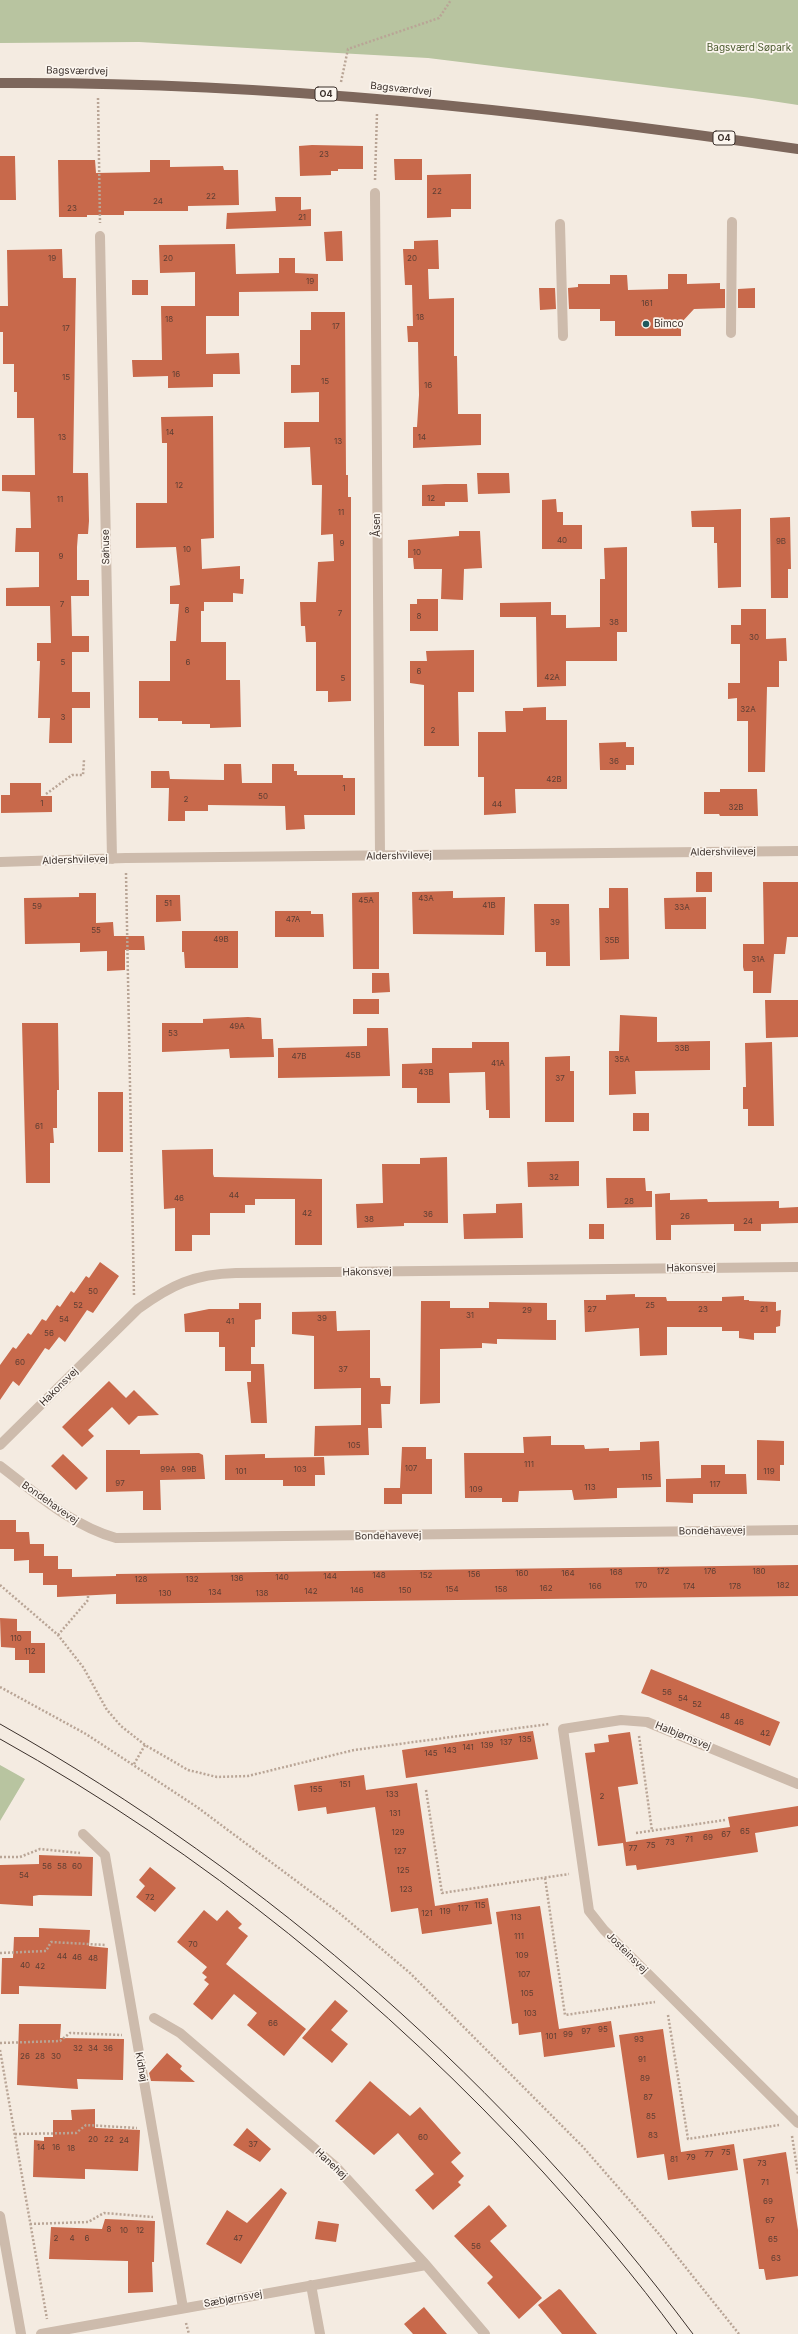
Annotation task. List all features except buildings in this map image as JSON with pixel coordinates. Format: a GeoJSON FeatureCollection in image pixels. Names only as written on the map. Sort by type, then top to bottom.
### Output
{"type":"FeatureCollection","features":[{"type":"Feature","properties":{"kind":"main road","name":"Bagsværdvej"},"geometry":{"type":"LineString","coordinates":[[0,83],[98,84],[271,90],[378,98],[650,128],[798,149]]}},
{"type":"Feature","properties":{"kind":"street","name":"Åsen"},"geometry":{"type":"LineString","coordinates":[[375,193],[380,856]]}},
{"type":"Feature","properties":{"kind":"street"},"geometry":{"type":"LineString","coordinates":[[731,333],[732,222]]}},
{"type":"Feature","properties":{"kind":"street"},"geometry":{"type":"LineString","coordinates":[[560,224],[563,336]]}},
{"type":"Feature","properties":{"kind":"street","name":"Søhuse"},"geometry":{"type":"LineString","coordinates":[[100,236],[112,858]]}},
{"type":"Feature","properties":{"kind":"street","name":"Aldershvilevej"},"geometry":{"type":"LineString","coordinates":[[0,862],[112,858],[798,851]]}},
{"type":"Feature","properties":{"kind":"street","name":"Hakonsvej"},"geometry":{"type":"LineString","coordinates":[[0,1445],[138,1309],[164,1290],[193,1279],[222,1274],[798,1267]]}},
{"type":"Feature","properties":{"kind":"street","name":"Bondehavevej"},"geometry":{"type":"LineString","coordinates":[[0,1466],[69,1519],[98,1533],[116,1538],[798,1530]]}},
{"type":"Feature","properties":{"kind":"street","name":"Halbjørnsvej"},"geometry":{"type":"LineString","coordinates":[[563,1729],[621,1720],[647,1722],[798,1784]]}},
{"type":"Feature","properties":{"kind":"street","name":"Josteinsvej"},"geometry":{"type":"LineString","coordinates":[[563,1729],[589,1911],[604,1930],[670,2000],[795,2123]]}},
{"type":"Feature","properties":{"kind":"street"},"geometry":{"type":"LineString","coordinates":[[83,1834],[105,1855]]}},
{"type":"Feature","properties":{"kind":"street","name":"Kidhøj"},"geometry":{"type":"LineString","coordinates":[[105,1855],[183,2308]]}},
{"type":"Feature","properties":{"kind":"street","name":"Hanehøj"},"geometry":{"type":"LineString","coordinates":[[154,2018],[180,2033],[335,2166],[426,2265],[485,2334]]}},
{"type":"Feature","properties":{"kind":"street"},"geometry":{"type":"LineString","coordinates":[[0,2216],[21,2334]]}},
{"type":"Feature","properties":{"kind":"street","name":"Sæbjørnsvej"},"geometry":{"type":"LineString","coordinates":[[45,2333],[426,2265]]}},
{"type":"Feature","properties":{"kind":"street"},"geometry":{"type":"LineString","coordinates":[[312,2285],[320,2334]]}},
{"type":"Feature","properties":{"kind":"path"},"geometry":{"type":"LineString","coordinates":[[338,95],[348,49],[439,18],[451,0]]}},
{"type":"Feature","properties":{"kind":"path"},"geometry":{"type":"LineString","coordinates":[[375,168],[378,98]]}},
{"type":"Feature","properties":{"kind":"path"},"geometry":{"type":"LineString","coordinates":[[99,113],[100,236]]}},
{"type":"Feature","properties":{"kind":"path"},"geometry":{"type":"LineString","coordinates":[[46,794],[72,775],[83,775],[84,760]]}},
{"type":"Feature","properties":{"kind":"path"},"geometry":{"type":"LineString","coordinates":[[126,858],[133,1292],[138,1309]]}},
{"type":"Feature","properties":{"kind":"path"},"geometry":{"type":"LineString","coordinates":[[0,1585],[58,1635],[83,1667],[107,1710],[121,1726],[145,1745],[188,1770],[217,1777],[248,1776],[354,1750],[547,1723],[563,1729]]}},
{"type":"Feature","properties":{"kind":"path"},"geometry":{"type":"LineString","coordinates":[[58,1635],[88,1600],[88,1596]]}},
{"type":"Feature","properties":{"kind":"path"},"geometry":{"type":"LineString","coordinates":[[0,1687],[86,1734],[134,1764],[197,1807],[338,1912],[410,1973],[583,2147],[659,2234],[739,2334]]}},
{"type":"Feature","properties":{"kind":"path"},"geometry":{"type":"LineString","coordinates":[[636,1721],[652,1831]]}},
{"type":"Feature","properties":{"kind":"path"},"geometry":{"type":"LineString","coordinates":[[134,1764],[145,1745]]}},
{"type":"Feature","properties":{"kind":"path"},"geometry":{"type":"LineString","coordinates":[[426,1790],[442,1893],[584,1872]]}},
{"type":"Feature","properties":{"kind":"path"},"geometry":{"type":"LineString","coordinates":[[636,1833],[725,1820]]}},
{"type":"Feature","properties":{"kind":"path"},"geometry":{"type":"LineString","coordinates":[[0,1857],[20,1857],[40,1850],[105,1855]]}},
{"type":"Feature","properties":{"kind":"path"},"geometry":{"type":"LineString","coordinates":[[545,1878],[565,2015],[670,2000],[688,2139],[795,2123],[798,2174]]}},
{"type":"Feature","properties":{"kind":"path"},"geometry":{"type":"LineString","coordinates":[[0,1953],[46,1951],[51,1942],[121,1946]]}},
{"type":"Feature","properties":{"kind":"path"},"geometry":{"type":"LineString","coordinates":[[0,2043],[60,2041],[70,2033],[136,2036]]}},
{"type":"Feature","properties":{"kind":"path"},"geometry":{"type":"LineString","coordinates":[[0,2050],[2,2069],[15,2134],[30,2224],[45,2333]]}},
{"type":"Feature","properties":{"kind":"path"},"geometry":{"type":"LineString","coordinates":[[15,2134],[76,2133],[86,2125],[152,2129]]}},
{"type":"Feature","properties":{"kind":"path"},"geometry":{"type":"LineString","coordinates":[[30,2224],[88,2222],[104,2213],[167,2218]]}},
{"type":"Feature","properties":{"kind":"green space","name":"Bagsværd Søpark"},"geometry":{"type":"Polygon","coordinates":[[[0,0],[798,0],[798,105],[428,58],[139,42],[0,43],[0,0]]]}},
{"type":"Feature","properties":{"kind":"green space"},"geometry":{"type":"Polygon","coordinates":[[[0,1765],[25,1779],[0,1821],[0,1765]]]}},
{"type":"Feature","properties":{"kind":"tram line"},"geometry":{"type":"LineString","coordinates":[[0,1724],[100,1784],[196,1849],[289,1919],[378,1993],[463,2072],[544,2155],[621,2243],[693,2334]]}},
{"type":"Feature","properties":{"kind":"tram line"},"geometry":{"type":"LineString","coordinates":[[0,1739],[75,1783],[148,1830],[220,1881],[289,1934],[356,1990],[420,2048],[483,2109],[543,2172],[612,2252],[677,2334]]}},
{"type":"Feature","properties":{"kind":"place","name":"Bimco"},"geometry":{"type":"Point","coordinates":[646,324]}}]}
